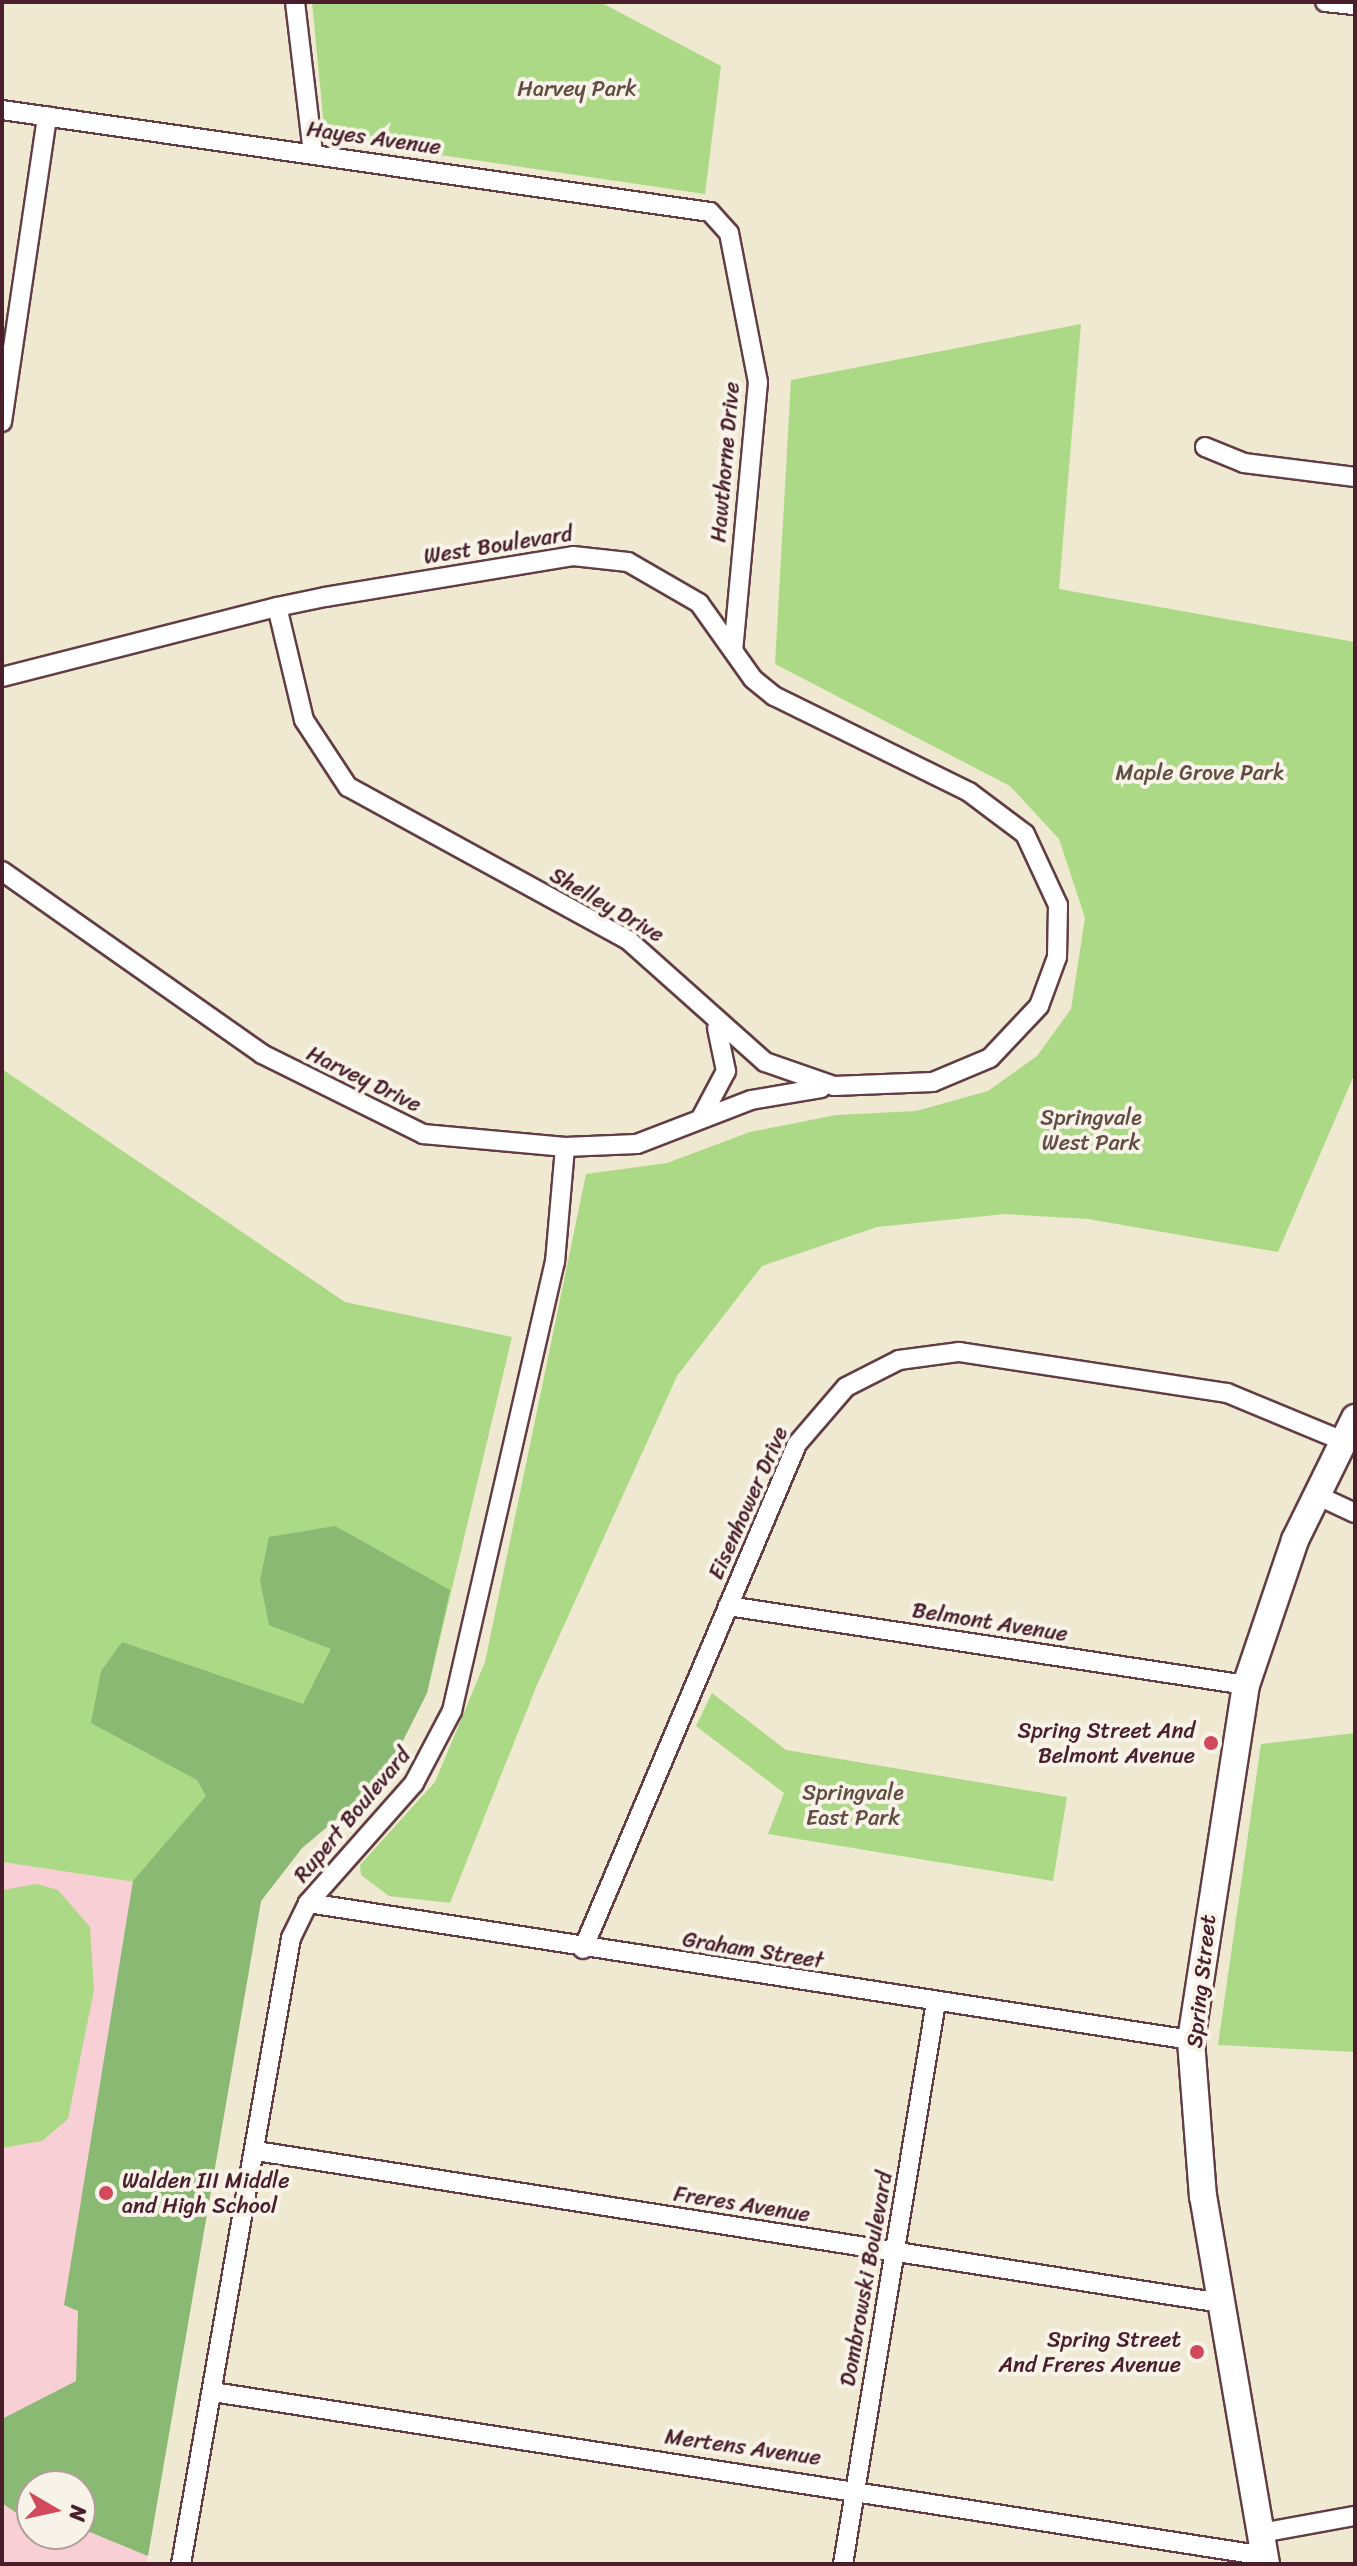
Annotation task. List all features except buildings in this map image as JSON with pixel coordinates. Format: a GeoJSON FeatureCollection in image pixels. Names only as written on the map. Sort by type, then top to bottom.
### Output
{"type":"FeatureCollection","features":[{"type":"Feature","properties":{"kind":"main road","name":"Spring Street"},"geometry":{"type":"LineString","coordinates":[[1264,2551],[1221,2303],[1191,2040],[1246,1685],[1314,1494],[1349,1429]]}},
{"type":"Feature","properties":{"kind":"street"},"geometry":{"type":"LineString","coordinates":[[295,2],[313,154]]}},
{"type":"Feature","properties":{"kind":"street"},"geometry":{"type":"LineString","coordinates":[[1325,2],[1355,5]]}},
{"type":"Feature","properties":{"kind":"street","name":"Hayes Avenue"},"geometry":{"type":"LineString","coordinates":[[2,110],[690,206],[710,212],[729,233]]}},
{"type":"Feature","properties":{"kind":"street"},"geometry":{"type":"LineString","coordinates":[[3,411],[47,116]]}},
{"type":"Feature","properties":{"kind":"street","name":"Hawthorne Drive"},"geometry":{"type":"LineString","coordinates":[[729,233],[758,382],[733,649]]}},
{"type":"Feature","properties":{"kind":"street"},"geometry":{"type":"LineString","coordinates":[[1205,447],[1244,463],[1355,477]]}},
{"type":"Feature","properties":{"kind":"street","name":"West Boulevard"},"geometry":{"type":"LineString","coordinates":[[2,677],[277,607],[601,556],[678,585],[774,696],[969,792],[1025,834],[1051,879],[1060,931],[1051,981],[1012,1041]]}},
{"type":"Feature","properties":{"kind":"street","name":"Shelley Drive"},"geometry":{"type":"LineString","coordinates":[[277,607],[304,720],[348,787],[628,940],[709,1016],[781,1070],[852,1088],[933,1082],[1012,1041]]}},
{"type":"Feature","properties":{"kind":"street","name":"Harvey Drive"},"geometry":{"type":"LineString","coordinates":[[2,871],[238,1039],[396,1125],[443,1138],[565,1147],[637,1144],[775,1094],[852,1088]]}},
{"type":"Feature","properties":{"kind":"street"},"geometry":{"type":"LineString","coordinates":[[689,1127],[715,1101],[726,1071],[724,1045],[709,1016]]}},
{"type":"Feature","properties":{"kind":"street","name":"Rupert Boulevard"},"geometry":{"type":"LineString","coordinates":[[181,2564],[291,1938],[308,1903],[414,1783],[452,1711],[555,1262],[565,1147]]}},
{"type":"Feature","properties":{"kind":"street","name":"Eisenhower Drive"},"geometry":{"type":"LineString","coordinates":[[583,1949],[728,1606],[814,1419],[846,1387],[899,1360],[959,1352],[1195,1387],[1349,1429]]}},
{"type":"Feature","properties":{"kind":"street"},"geometry":{"type":"LineString","coordinates":[[1314,1494],[1355,1513]]}},
{"type":"Feature","properties":{"kind":"street","name":"Belmont Avenue"},"geometry":{"type":"LineString","coordinates":[[728,1606],[1246,1685]]}},
{"type":"Feature","properties":{"kind":"street","name":"Graham Street"},"geometry":{"type":"LineString","coordinates":[[308,1903],[583,1949],[1191,2040]]}},
{"type":"Feature","properties":{"kind":"street","name":"Dombrowski Boulevard"},"geometry":{"type":"LineString","coordinates":[[843,2564],[936,2002]]}},
{"type":"Feature","properties":{"kind":"street","name":"Freres Avenue"},"geometry":{"type":"LineString","coordinates":[[256,2151],[1221,2303]]}},
{"type":"Feature","properties":{"kind":"street","name":"Mertens Avenue"},"geometry":{"type":"LineString","coordinates":[[213,2392],[1264,2551],[1355,2516]]}},
{"type":"Feature","properties":{"kind":"shaded area","name":"Walden III Middle and High School"},"geometry":{"type":"Polygon","coordinates":[[[2,1862],[261,1901],[146,2564],[2,2564],[2,1862]]]}},
{"type":"Feature","properties":{"kind":"green space","name":"Harvey Park"},"geometry":{"type":"Polygon","coordinates":[[[312,2],[600,2],[721,66],[705,194],[325,138],[312,2]]]}},
{"type":"Feature","properties":{"kind":"green space","name":"Maple Grove Park"},"geometry":{"type":"Polygon","coordinates":[[[1081,324],[1059,589],[1355,642],[1355,1073],[1278,1252],[1088,1219],[1005,1214],[877,1227],[762,1266],[677,1376],[537,1685],[450,1903],[389,1896],[361,1875],[360,1865],[435,1782],[485,1662],[586,1174],[667,1163],[750,1132],[836,1115],[916,1111],[988,1091],[1037,1056],[1071,1009],[1085,918],[1059,839],[1010,786],[775,664],[791,380],[1081,324]]]}},
{"type":"Feature","properties":{"kind":"green space"},"geometry":{"type":"Polygon","coordinates":[[[2,1069],[345,1302],[512,1337],[427,1693],[383,1780],[302,1848],[261,1901],[2,1862],[2,1069]]]}},
{"type":"Feature","properties":{"kind":"green space"},"geometry":{"type":"Polygon","coordinates":[[[335,1526],[450,1590],[427,1693],[383,1780],[302,1848],[261,1901],[148,2556],[96,2535],[96,2470],[16,2470],[16,2513],[2,2503],[2,2419],[76,2381],[78,2311],[64,2305],[133,1881],[206,1796],[197,1780],[91,1723],[101,1671],[122,1642],[303,1704],[331,1649],[269,1625],[260,1580],[269,1537],[335,1526]]]}},
{"type":"Feature","properties":{"kind":"green space","name":"Springvale East Park"},"geometry":{"type":"Polygon","coordinates":[[[712,1693],[786,1750],[1067,1797],[1053,1881],[768,1834],[784,1793],[696,1726],[712,1693]]]}},
{"type":"Feature","properties":{"kind":"green space"},"geometry":{"type":"Polygon","coordinates":[[[1355,1733],[1355,2052],[1218,2045],[1261,1744],[1355,1733]]]}},
{"type":"Feature","properties":{"kind":"green space"},"geometry":{"type":"Polygon","coordinates":[[[37,1884],[58,1890],[90,1927],[94,1990],[68,2119],[42,2141],[2,2148],[2,1890],[37,1884]]]}},
{"type":"Feature","properties":{"kind":"place","name":"Spring Street And Belmont Avenue"},"geometry":{"type":"Point","coordinates":[1211,1743]}},
{"type":"Feature","properties":{"kind":"place","name":"Walden III Middle and High School"},"geometry":{"type":"Point","coordinates":[106,2193]}},
{"type":"Feature","properties":{"kind":"place","name":"Spring Street And Freres Avenue"},"geometry":{"type":"Point","coordinates":[1197,2352]}},
{"type":"Feature","properties":{"kind":"park label","name":"Springvale West Park"},"geometry":{"type":"Point","coordinates":[1091,1130]}}]}
